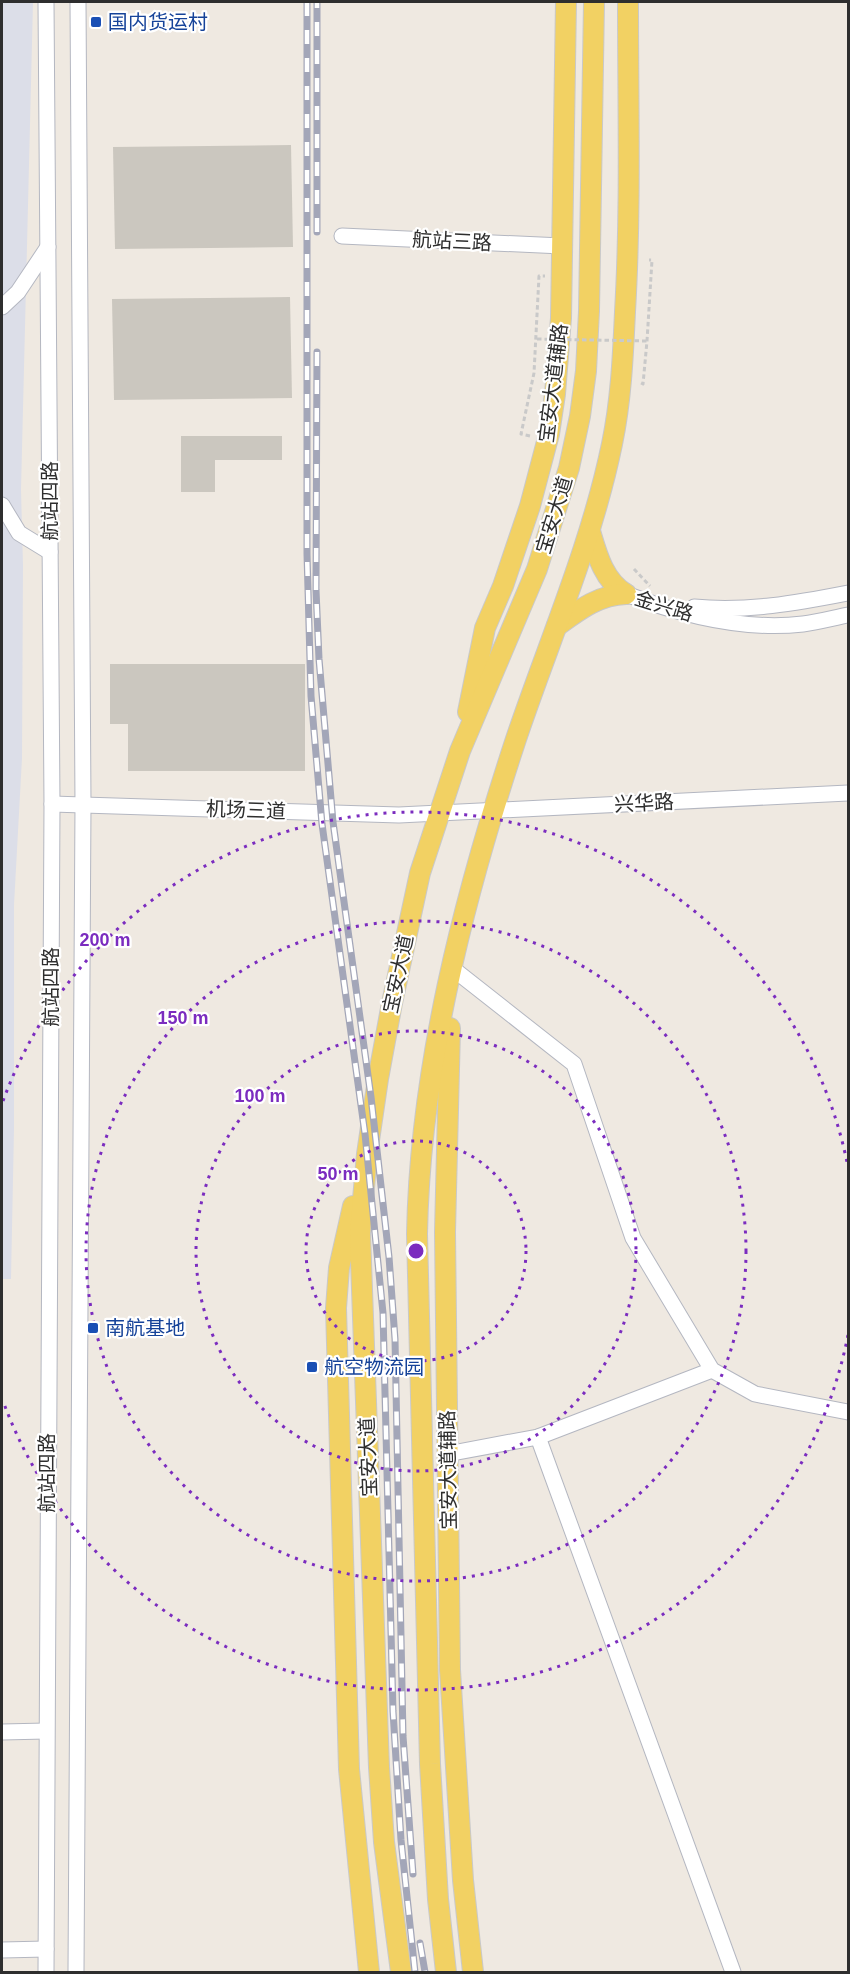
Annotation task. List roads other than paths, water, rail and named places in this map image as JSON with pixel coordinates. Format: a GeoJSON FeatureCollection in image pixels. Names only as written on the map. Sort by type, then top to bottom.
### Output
{"type":"FeatureCollection","features":[{"type":"Feature","properties":{"kind":"main road","name":"宝安大道辅路"},"geometry":{"type":"LineString","coordinates":[[460,751],[485,628],[503,586],[524,523],[549,434],[559,358],[566,2]]}},
{"type":"Feature","properties":{"kind":"main road","name":"宝安大道"},"geometry":{"type":"LineString","coordinates":[[401,1972],[384,1842],[378,1767],[360,1233],[367,1154],[396,980],[420,873],[460,751],[537,569],[569,468],[580,416],[586,370],[589,311],[594,2]]}},
{"type":"Feature","properties":{"kind":"main road","name":"宝安大道"},"geometry":{"type":"LineString","coordinates":[[446,1972],[438,1899],[430,1764],[417,1234],[418,1178],[424,1121],[452,968],[472,888],[516,740],[590,531],[612,443],[622,373],[628,254],[628,2]]}},
{"type":"Feature","properties":{"kind":"main road"},"geometry":{"type":"LineString","coordinates":[[590,531],[600,563],[617,589],[626,594]]}},
{"type":"Feature","properties":{"kind":"main road"},"geometry":{"type":"LineString","coordinates":[[557,626],[586,605],[612,595],[626,594]]}},
{"type":"Feature","properties":{"kind":"main road","name":"宝安大道辅路"},"geometry":{"type":"LineString","coordinates":[[452,968],[446,1174],[450,1670],[463,1880],[473,1972]]}},
{"type":"Feature","properties":{"kind":"main road"},"geometry":{"type":"LineString","coordinates":[[367,1154],[343,1247],[336,1308],[349,1769],[369,1972]]}},
{"type":"Feature","properties":{"kind":"street","name":"航站四路"},"geometry":{"type":"LineString","coordinates":[[45,2],[52,804],[46,1972]]}},
{"type":"Feature","properties":{"kind":"street","name":"航站四路"},"geometry":{"type":"LineString","coordinates":[[76,1972],[83,805],[78,2]]}},
{"type":"Feature","properties":{"kind":"street","name":"航站三路"},"geometry":{"type":"LineString","coordinates":[[342,236],[562,246]]}},
{"type":"Feature","properties":{"kind":"street"},"geometry":{"type":"LineString","coordinates":[[2,307],[18,292],[48,247]]}},
{"type":"Feature","properties":{"kind":"street"},"geometry":{"type":"LineString","coordinates":[[2,505],[19,533],[50,552]]}},
{"type":"Feature","properties":{"kind":"street","name":"金兴路"},"geometry":{"type":"LineString","coordinates":[[626,594],[683,606],[741,609],[770,607],[849,593]]}},
{"type":"Feature","properties":{"kind":"street","name":"金兴路"},"geometry":{"type":"LineString","coordinates":[[626,594],[675,611],[751,624],[802,624],[849,615]]}},
{"type":"Feature","properties":{"kind":"street","name":"兴华路"},"geometry":{"type":"LineString","coordinates":[[439,813],[849,793]]}},
{"type":"Feature","properties":{"kind":"street","name":"机场三道"},"geometry":{"type":"LineString","coordinates":[[52,804],[399,815],[439,813]]}},
{"type":"Feature","properties":{"kind":"street"},"geometry":{"type":"LineString","coordinates":[[452,968],[574,1064],[633,1238],[712,1370],[755,1394],[849,1412]]}},
{"type":"Feature","properties":{"kind":"street"},"geometry":{"type":"LineString","coordinates":[[447,1454],[538,1437],[712,1370]]}},
{"type":"Feature","properties":{"kind":"street"},"geometry":{"type":"LineString","coordinates":[[538,1437],[733,1972]]}},
{"type":"Feature","properties":{"kind":"street"},"geometry":{"type":"LineString","coordinates":[[2,1732],[46,1731]]}},
{"type":"Feature","properties":{"kind":"street"},"geometry":{"type":"LineString","coordinates":[[2,1950],[46,1949]]}},
{"type":"Feature","properties":{"kind":"railway"},"geometry":{"type":"LineString","coordinates":[[307,2],[307,554],[311,696],[322,824],[365,1134],[383,1313],[393,1711],[401,1840],[415,1972]]}},
{"type":"Feature","properties":{"kind":"railway"},"geometry":{"type":"LineString","coordinates":[[317,2],[317,232]]}},
{"type":"Feature","properties":{"kind":"railway"},"geometry":{"type":"LineString","coordinates":[[317,352],[316,590],[319,659],[333,822],[371,1097],[389,1257],[395,1339],[403,1736],[413,1874]]}},
{"type":"Feature","properties":{"kind":"railway"},"geometry":{"type":"LineString","coordinates":[[420,1943],[425,1972]]}},
{"type":"Feature","properties":{"kind":"place","name":"国内货运村"},"geometry":{"type":"Point","coordinates":[96,22]}},
{"type":"Feature","properties":{"kind":"place","name":"南航基地"},"geometry":{"type":"Point","coordinates":[93,1328]}},
{"type":"Feature","properties":{"kind":"place","name":"航空物流园"},"geometry":{"type":"Point","coordinates":[312,1367]}}]}
